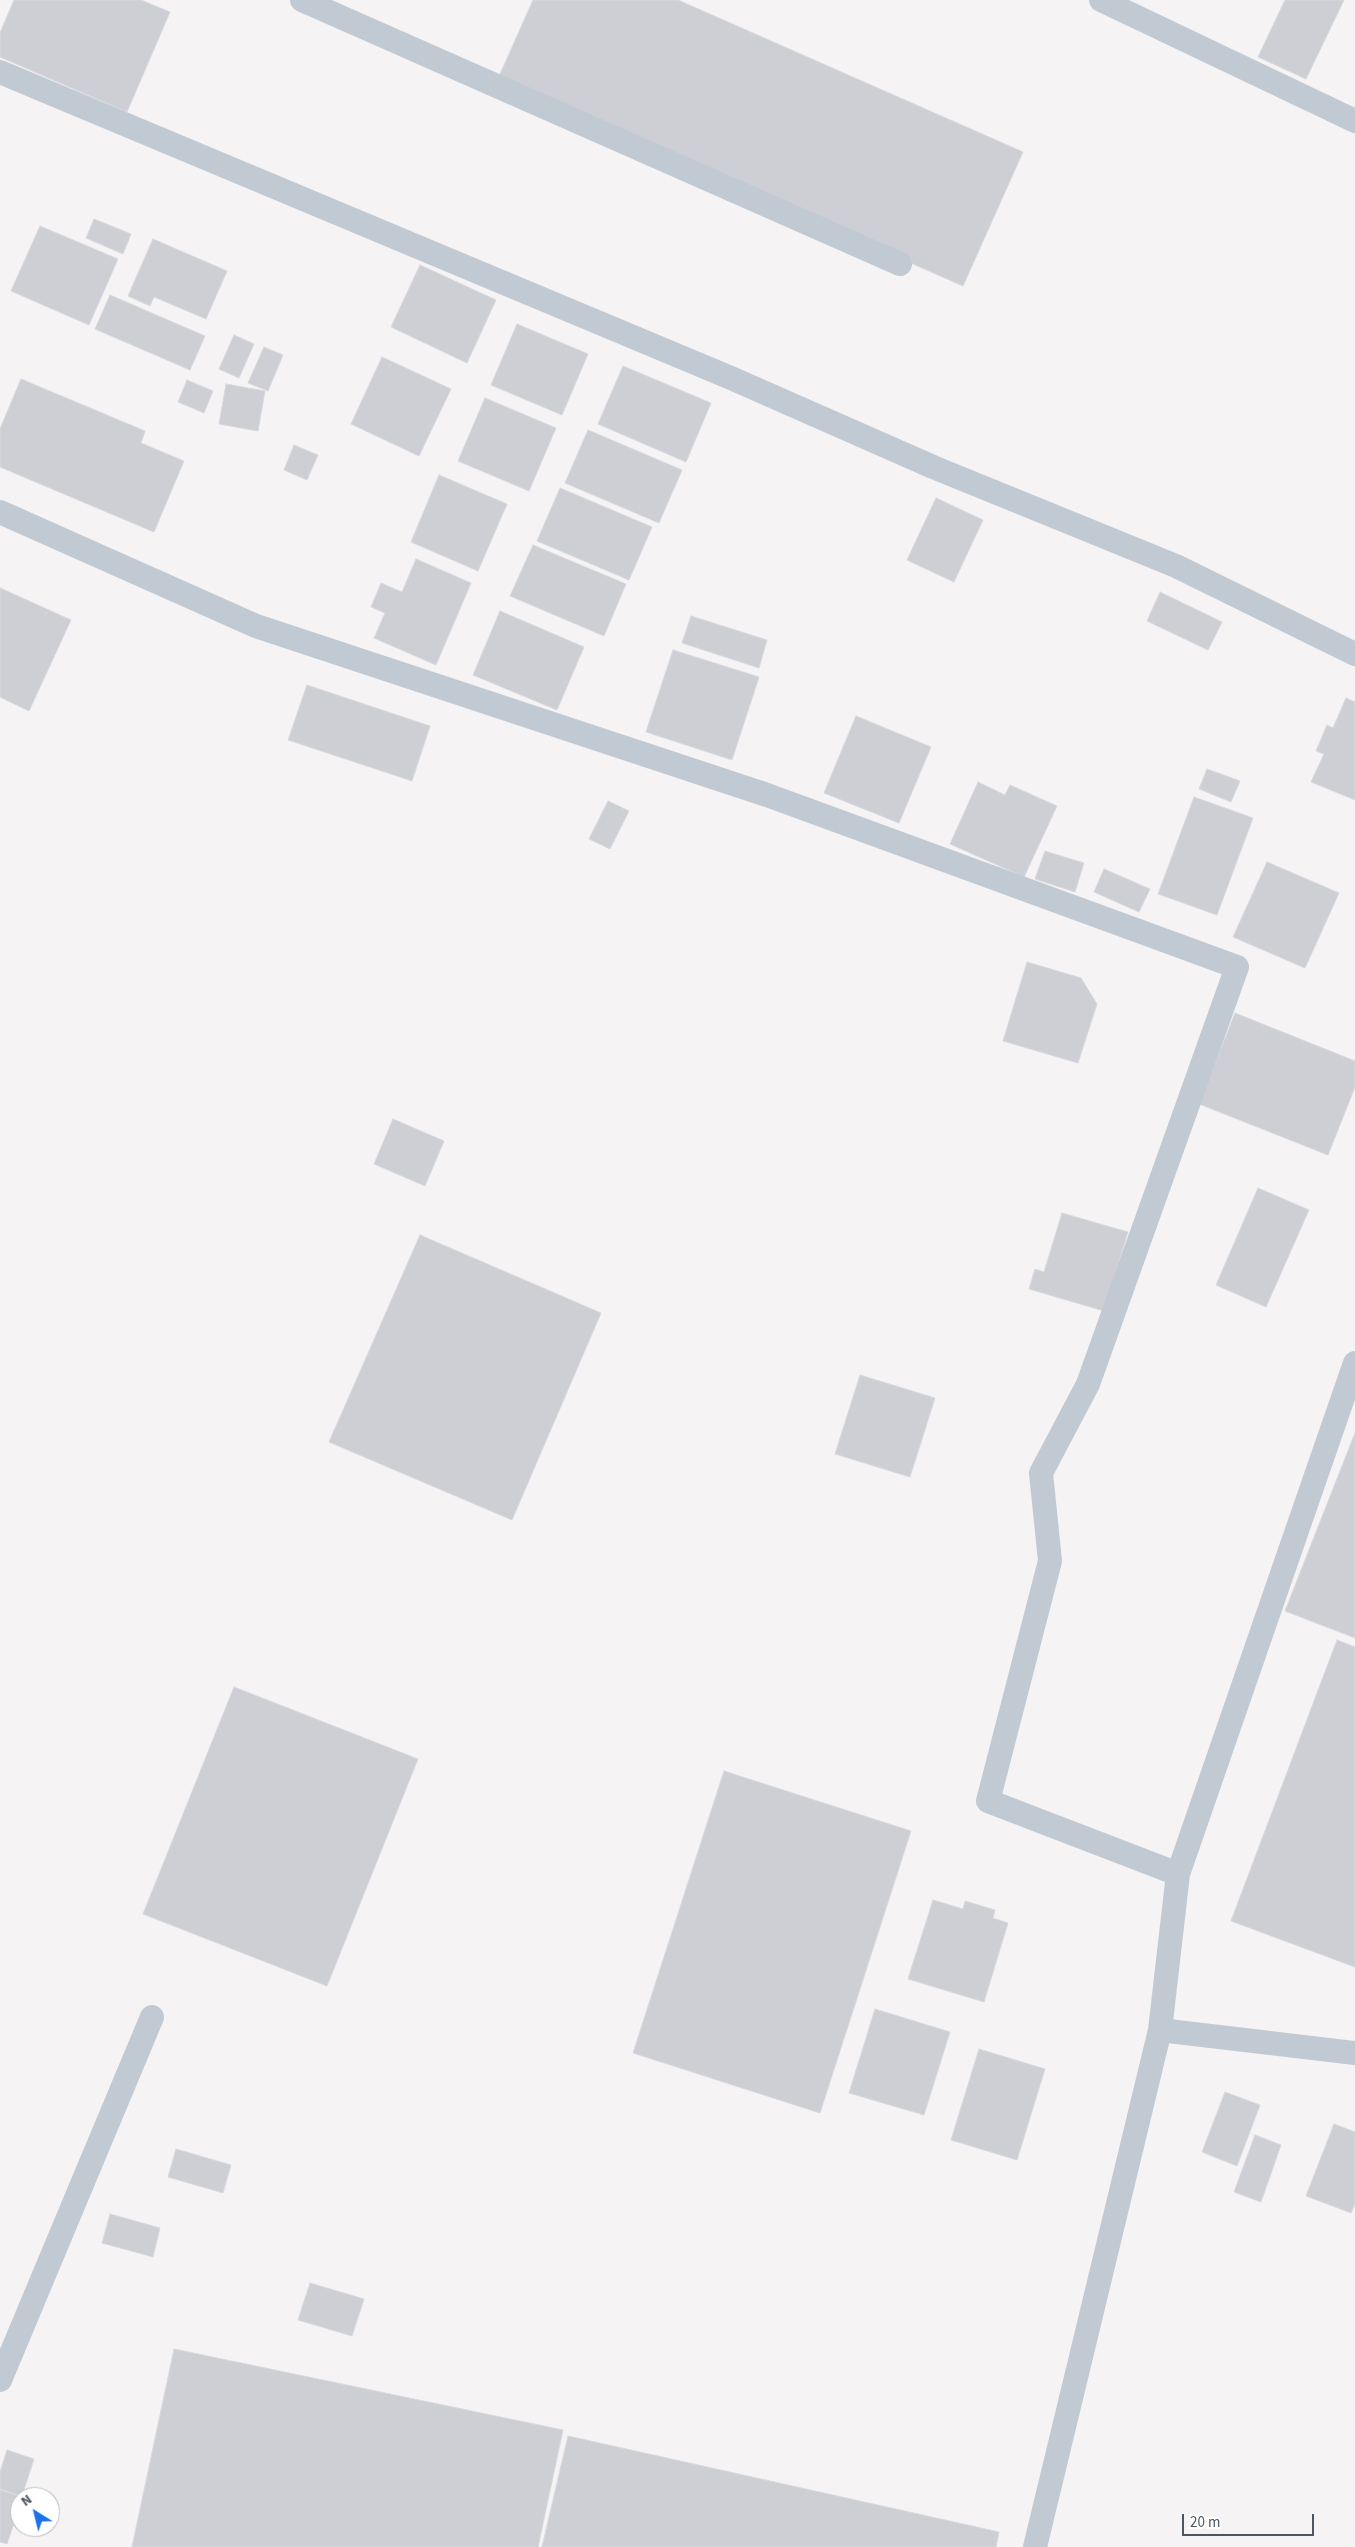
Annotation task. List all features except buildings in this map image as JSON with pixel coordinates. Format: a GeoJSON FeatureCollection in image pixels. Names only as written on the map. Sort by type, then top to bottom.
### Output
{"type":"FeatureCollection","features":[{"type":"Feature","properties":{"kind":"lane"},"geometry":{"type":"LineString","coordinates":[[302,0],[900,264]]}},
{"type":"Feature","properties":{"kind":"lane"},"geometry":{"type":"LineString","coordinates":[[1101,0],[1355,121]]}},
{"type":"Feature","properties":{"kind":"lane"},"geometry":{"type":"LineString","coordinates":[[0,72],[722,374],[933,467],[1176,566],[1355,654]]}},
{"type":"Feature","properties":{"kind":"lane"},"geometry":{"type":"LineString","coordinates":[[0,512],[256,626],[768,795],[1237,967],[1088,1384],[1041,1473],[1050,1561],[988,1800],[1178,1874]]}},
{"type":"Feature","properties":{"kind":"lane"},"geometry":{"type":"LineString","coordinates":[[1035,2547],[1160,2030],[1178,1874],[1355,1363]]}},
{"type":"Feature","properties":{"kind":"lane"},"geometry":{"type":"LineString","coordinates":[[0,2380],[152,2017]]}},
{"type":"Feature","properties":{"kind":"lane"},"geometry":{"type":"LineString","coordinates":[[1160,2030],[1355,2053]]}}]}
